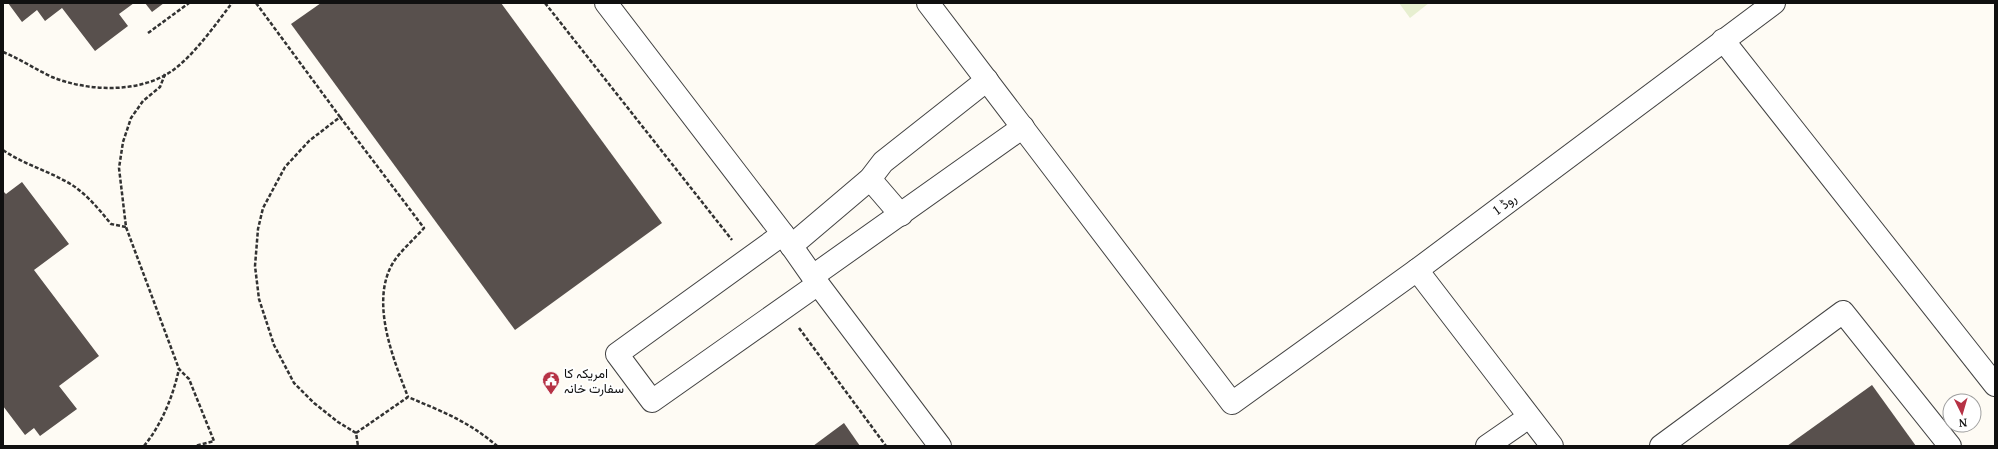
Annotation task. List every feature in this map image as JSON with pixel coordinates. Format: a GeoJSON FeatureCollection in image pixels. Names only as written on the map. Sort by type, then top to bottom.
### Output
{"type":"FeatureCollection","features":[{"type":"Feature","properties":{"kind":"street"},"geometry":{"type":"LineString","coordinates":[[606,3],[787,240],[940,446]]}},
{"type":"Feature","properties":{"kind":"street"},"geometry":{"type":"LineString","coordinates":[[928,3],[987,80],[1023,127],[901,215],[816,280],[784,308],[652,401],[617,354],[747,260],[787,240],[870,179],[883,162],[987,80]]}},
{"type":"Feature","properties":{"kind":"street","name":"روڈ 1"},"geometry":{"type":"LineString","coordinates":[[1023,127],[1232,403],[1417,270],[1774,3]]}},
{"type":"Feature","properties":{"kind":"street"},"geometry":{"type":"LineString","coordinates":[[1723,40],[1995,385]]}},
{"type":"Feature","properties":{"kind":"street"},"geometry":{"type":"LineString","coordinates":[[870,179],[901,215]]}},
{"type":"Feature","properties":{"kind":"street"},"geometry":{"type":"LineString","coordinates":[[1417,270],[1552,446]]}},
{"type":"Feature","properties":{"kind":"street"},"geometry":{"type":"LineString","coordinates":[[1661,446],[1843,312],[1950,446]]}},
{"type":"Feature","properties":{"kind":"street"},"geometry":{"type":"LineString","coordinates":[[1487,446],[1529,417]]}},
{"type":"Feature","properties":{"kind":"path"},"geometry":{"type":"LineString","coordinates":[[148,33],[189,3]]}},
{"type":"Feature","properties":{"kind":"path"},"geometry":{"type":"LineString","coordinates":[[3,52],[52,76],[79,85],[107,87],[133,86],[165,74],[175,68],[201,42],[232,3]]}},
{"type":"Feature","properties":{"kind":"path"},"geometry":{"type":"LineString","coordinates":[[256,3],[424,228],[396,258],[385,281],[383,313],[387,338],[408,398]]}},
{"type":"Feature","properties":{"kind":"path"},"geometry":{"type":"LineString","coordinates":[[545,3],[747,260]]}},
{"type":"Feature","properties":{"kind":"path"},"geometry":{"type":"LineString","coordinates":[[165,74],[160,87],[143,102],[131,118],[123,142],[119,168],[126,227],[179,369],[189,379],[214,442],[195,446]]}},
{"type":"Feature","properties":{"kind":"path"},"geometry":{"type":"LineString","coordinates":[[340,117],[309,141],[285,167],[263,208],[258,229],[254,266],[258,299],[272,338],[294,383],[314,404],[356,433],[358,446]]}},
{"type":"Feature","properties":{"kind":"path"},"geometry":{"type":"LineString","coordinates":[[3,150],[25,163],[46,170],[68,182],[88,197],[111,224],[126,227]]}},
{"type":"Feature","properties":{"kind":"path"},"geometry":{"type":"LineString","coordinates":[[784,308],[886,446]]}},
{"type":"Feature","properties":{"kind":"path"},"geometry":{"type":"LineString","coordinates":[[144,446],[157,427],[167,406],[175,388],[179,369]]}},
{"type":"Feature","properties":{"kind":"path"},"geometry":{"type":"LineString","coordinates":[[356,433],[408,398]]}},
{"type":"Feature","properties":{"kind":"path"},"geometry":{"type":"LineString","coordinates":[[408,398],[439,409],[473,426],[497,446]]}},
{"type":"Feature","properties":{"kind":"green space"},"geometry":{"type":"Polygon","coordinates":[[[1399,3],[1429,3],[1410,18],[1399,3]]]}},
{"type":"Feature","properties":{"kind":"building"},"geometry":{"type":"Polygon","coordinates":[[[8,3],[134,3],[119,14],[128,26],[95,51],[62,8],[45,21],[37,10],[22,22],[8,3]]]}},
{"type":"Feature","properties":{"kind":"building"},"geometry":{"type":"Polygon","coordinates":[[[145,3],[164,3],[152,12],[145,3]]]}},
{"type":"Feature","properties":{"kind":"building"},"geometry":{"type":"Polygon","coordinates":[[[321,3],[501,3],[662,223],[515,330],[291,24],[321,3]]]}},
{"type":"Feature","properties":{"kind":"building"},"geometry":{"type":"Polygon","coordinates":[[[22,182],[69,244],[34,270],[99,356],[59,386],[77,409],[40,436],[34,428],[25,435],[3,406],[3,191],[6,194],[22,182]]]}},
{"type":"Feature","properties":{"kind":"building"},"geometry":{"type":"Polygon","coordinates":[[[1872,385],[1916,446],[1787,446],[1872,385]]]}},
{"type":"Feature","properties":{"kind":"building"},"geometry":{"type":"Polygon","coordinates":[[[844,423],[860,446],[813,446],[844,423]]]}},
{"type":"Feature","properties":{"kind":"place","name":"امریکہ کا سفارت خانہ"},"geometry":{"type":"Point","coordinates":[551,395]}}]}
